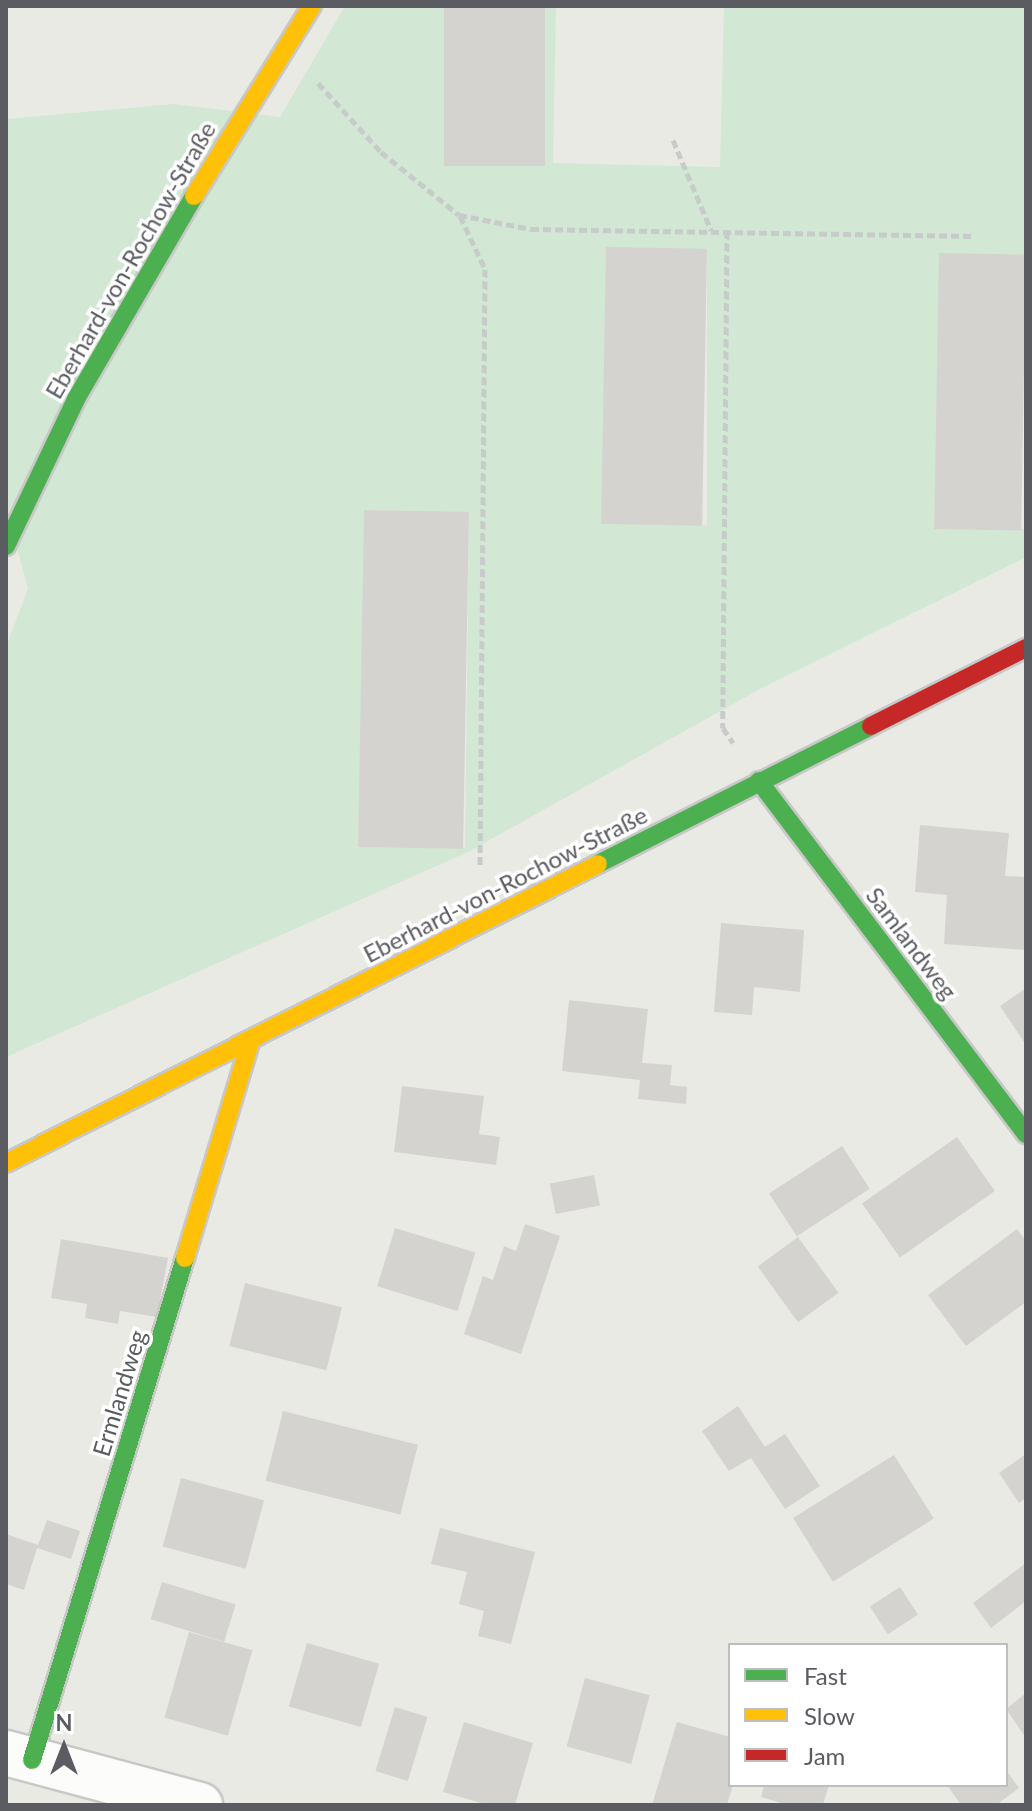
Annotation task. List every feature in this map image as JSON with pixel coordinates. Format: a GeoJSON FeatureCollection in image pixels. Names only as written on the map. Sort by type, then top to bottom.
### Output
{"type":"FeatureCollection","features":[{"type":"Feature","properties":{"kind":"street","name":"Eberhard-von-Rochow-Straße"},"geometry":{"type":"LineString","coordinates":[[6,546],[76,399],[132,297],[312,6]]}},
{"type":"Feature","properties":{"kind":"street","name":"Eberhard-von-Rochow-Straße"},"geometry":{"type":"LineString","coordinates":[[6,1163],[1026,648]]}},
{"type":"Feature","properties":{"kind":"street","name":"Samlandweg"},"geometry":{"type":"LineString","coordinates":[[759,781],[1026,1134]]}},
{"type":"Feature","properties":{"kind":"street","name":"Ermlandweg"},"geometry":{"type":"LineString","coordinates":[[19,1757],[251,1040]]}},
{"type":"Feature","properties":{"kind":"street"},"geometry":{"type":"LineString","coordinates":[[19,1757],[200,1805]]}},
{"type":"Feature","properties":{"kind":"path"},"geometry":{"type":"LineString","coordinates":[[285,47],[381,152],[459,215],[485,269],[478,924]]}},
{"type":"Feature","properties":{"kind":"path"},"geometry":{"type":"LineString","coordinates":[[673,140],[711,230]]}},
{"type":"Feature","properties":{"kind":"path"},"geometry":{"type":"LineString","coordinates":[[459,215],[531,229],[973,236]]}},
{"type":"Feature","properties":{"kind":"path"},"geometry":{"type":"LineString","coordinates":[[727,231],[723,728],[759,781]]}},
{"type":"Feature","properties":{"kind":"green space"},"geometry":{"type":"Polygon","coordinates":[[[345,6],[444,6],[543,167],[545,6],[556,6],[553,163],[720,167],[724,6],[1026,6],[1026,254],[939,529],[1026,529],[1026,557],[760,689],[468,852],[6,1057],[6,647],[28,589],[6,507],[6,119],[174,104],[280,117],[345,6]],[[606,248],[605,524],[707,525],[707,249],[606,248]],[[364,510],[360,847],[465,848],[469,512],[364,510]]]}},
{"type":"Feature","properties":{"kind":"building"},"geometry":{"type":"Polygon","coordinates":[[[444,6],[545,6],[545,166],[444,166],[444,6]]]}},
{"type":"Feature","properties":{"kind":"building"},"geometry":{"type":"Polygon","coordinates":[[[606,247],[707,249],[702,526],[601,524],[606,247]]]}},
{"type":"Feature","properties":{"kind":"building"},"geometry":{"type":"Polygon","coordinates":[[[939,253],[1026,255],[1021,530],[934,529],[939,253]]]}},
{"type":"Feature","properties":{"kind":"building"},"geometry":{"type":"Polygon","coordinates":[[[364,510],[469,512],[463,849],[358,847],[364,510]]]}},
{"type":"Feature","properties":{"kind":"building"},"geometry":{"type":"Polygon","coordinates":[[[920,825],[1009,833],[1005,876],[1026,877],[1026,950],[944,944],[947,895],[915,892],[920,825]]]}},
{"type":"Feature","properties":{"kind":"building"},"geometry":{"type":"Polygon","coordinates":[[[721,923],[804,930],[800,992],[754,987],[752,1015],[714,1012],[721,923]]]}},
{"type":"Feature","properties":{"kind":"building"},"geometry":{"type":"Polygon","coordinates":[[[1026,988],[1026,1045],[1000,1006],[1026,988]]]}},
{"type":"Feature","properties":{"kind":"building"},"geometry":{"type":"Polygon","coordinates":[[[569,1000],[648,1009],[642,1063],[672,1065],[670,1085],[687,1087],[686,1104],[638,1099],[640,1080],[562,1071],[569,1000]]]}},
{"type":"Feature","properties":{"kind":"building"},"geometry":{"type":"Polygon","coordinates":[[[402,1086],[484,1096],[479,1134],[500,1137],[496,1165],[394,1152],[402,1086]]]}},
{"type":"Feature","properties":{"kind":"building"},"geometry":{"type":"Polygon","coordinates":[[[957,1137],[995,1191],[900,1258],[862,1204],[957,1137]]]}},
{"type":"Feature","properties":{"kind":"building"},"geometry":{"type":"Polygon","coordinates":[[[842,1146],[870,1189],[797,1236],[769,1193],[842,1146]]]}},
{"type":"Feature","properties":{"kind":"building"},"geometry":{"type":"Polygon","coordinates":[[[594,1175],[600,1205],[556,1214],[550,1184],[594,1175]]]}},
{"type":"Feature","properties":{"kind":"building"},"geometry":{"type":"Polygon","coordinates":[[[525,1224],[560,1236],[521,1354],[464,1334],[483,1276],[493,1280],[504,1246],[516,1251],[525,1224]]]}},
{"type":"Feature","properties":{"kind":"building"},"geometry":{"type":"Polygon","coordinates":[[[395,1228],[475,1253],[457,1311],[377,1286],[395,1228]]]}},
{"type":"Feature","properties":{"kind":"building"},"geometry":{"type":"Polygon","coordinates":[[[1017,1229],[1026,1241],[1026,1302],[966,1346],[928,1295],[1017,1229]]]}},
{"type":"Feature","properties":{"kind":"building"},"geometry":{"type":"Polygon","coordinates":[[[798,1237],[839,1293],[798,1322],[758,1266],[798,1237]]]}},
{"type":"Feature","properties":{"kind":"building"},"geometry":{"type":"Polygon","coordinates":[[[61,1239],[168,1258],[157,1317],[120,1311],[118,1324],[85,1318],[87,1304],[51,1298],[61,1239]]]}},
{"type":"Feature","properties":{"kind":"building"},"geometry":{"type":"Polygon","coordinates":[[[245,1283],[342,1307],[326,1370],[229,1346],[245,1283]]]}},
{"type":"Feature","properties":{"kind":"building"},"geometry":{"type":"Polygon","coordinates":[[[738,1406],[765,1447],[785,1434],[820,1486],[785,1509],[751,1458],[729,1471],[702,1431],[738,1406]]]}},
{"type":"Feature","properties":{"kind":"building"},"geometry":{"type":"Polygon","coordinates":[[[283,1411],[418,1445],[400,1514],[266,1481],[283,1411]]]}},
{"type":"Feature","properties":{"kind":"building"},"geometry":{"type":"Polygon","coordinates":[[[1026,1454],[1026,1498],[1019,1503],[999,1473],[1026,1454]]]}},
{"type":"Feature","properties":{"kind":"building"},"geometry":{"type":"Polygon","coordinates":[[[894,1455],[934,1519],[833,1582],[793,1518],[894,1455]]]}},
{"type":"Feature","properties":{"kind":"building"},"geometry":{"type":"Polygon","coordinates":[[[181,1478],[264,1500],[246,1569],[163,1547],[181,1478]]]}},
{"type":"Feature","properties":{"kind":"building"},"geometry":{"type":"Polygon","coordinates":[[[47,1520],[80,1531],[71,1559],[37,1548],[24,1590],[6,1584],[6,1534],[38,1545],[47,1520]]]}},
{"type":"Feature","properties":{"kind":"building"},"geometry":{"type":"Polygon","coordinates":[[[440,1528],[535,1552],[511,1644],[478,1636],[484,1611],[459,1604],[467,1572],[431,1564],[440,1528]]]}},
{"type":"Feature","properties":{"kind":"building"},"geometry":{"type":"Polygon","coordinates":[[[1026,1563],[1026,1601],[991,1628],[973,1603],[1026,1563]]]}},
{"type":"Feature","properties":{"kind":"building"},"geometry":{"type":"Polygon","coordinates":[[[162,1582],[236,1605],[224,1642],[151,1619],[162,1582]]]}},
{"type":"Feature","properties":{"kind":"building"},"geometry":{"type":"Polygon","coordinates":[[[900,1587],[918,1615],[888,1634],[870,1607],[900,1587]]]}},
{"type":"Feature","properties":{"kind":"building"},"geometry":{"type":"Polygon","coordinates":[[[189,1632],[252,1650],[228,1736],[164,1718],[189,1632]]]}},
{"type":"Feature","properties":{"kind":"building"},"geometry":{"type":"Polygon","coordinates":[[[307,1643],[379,1664],[361,1727],[289,1706],[307,1643]]]}},
{"type":"Feature","properties":{"kind":"building"},"geometry":{"type":"Polygon","coordinates":[[[585,1678],[650,1695],[631,1764],[567,1747],[585,1678]]]}},
{"type":"Feature","properties":{"kind":"building"},"geometry":{"type":"Polygon","coordinates":[[[1026,1693],[1026,1738],[1008,1712],[1008,1707],[1026,1693]]]}},
{"type":"Feature","properties":{"kind":"building"},"geometry":{"type":"Polygon","coordinates":[[[395,1707],[428,1717],[408,1781],[375,1771],[395,1707]]]}},
{"type":"Feature","properties":{"kind":"building"},"geometry":{"type":"Polygon","coordinates":[[[464,1722],[533,1743],[515,1805],[488,1805],[443,1792],[464,1722]]]}},
{"type":"Feature","properties":{"kind":"building"},"geometry":{"type":"Polygon","coordinates":[[[677,1722],[728,1736],[728,1787],[732,1787],[727,1805],[652,1805],[677,1722]]]}},
{"type":"Feature","properties":{"kind":"building"},"geometry":{"type":"Polygon","coordinates":[[[1008,1773],[1019,1788],[996,1805],[961,1805],[948,1787],[1008,1787],[1008,1773]]]}},
{"type":"Feature","properties":{"kind":"building"},"geometry":{"type":"Polygon","coordinates":[[[764,1787],[828,1787],[823,1805],[788,1805],[761,1797],[764,1787]]]}},
{"type":"Feature","properties":{"kind":"traffic: fast"},"geometry":{"type":"LineString","coordinates":[[6,546],[76,399],[194,196]]}},
{"type":"Feature","properties":{"kind":"traffic: fast"},"geometry":{"type":"LineString","coordinates":[[598,864],[871,726]]}},
{"type":"Feature","properties":{"kind":"traffic: fast"},"geometry":{"type":"LineString","coordinates":[[759,781],[1026,1134]]}},
{"type":"Feature","properties":{"kind":"traffic: fast"},"geometry":{"type":"LineString","coordinates":[[32,1760],[185,1258]]}},
{"type":"Feature","properties":{"kind":"traffic: slow"},"geometry":{"type":"LineString","coordinates":[[194,196],[312,6]]}},
{"type":"Feature","properties":{"kind":"traffic: slow"},"geometry":{"type":"LineString","coordinates":[[6,1163],[598,864]]}},
{"type":"Feature","properties":{"kind":"traffic: slow"},"geometry":{"type":"LineString","coordinates":[[185,1258],[251,1040]]}},
{"type":"Feature","properties":{"kind":"traffic: jam"},"geometry":{"type":"LineString","coordinates":[[871,726],[1026,648]]}}]}
